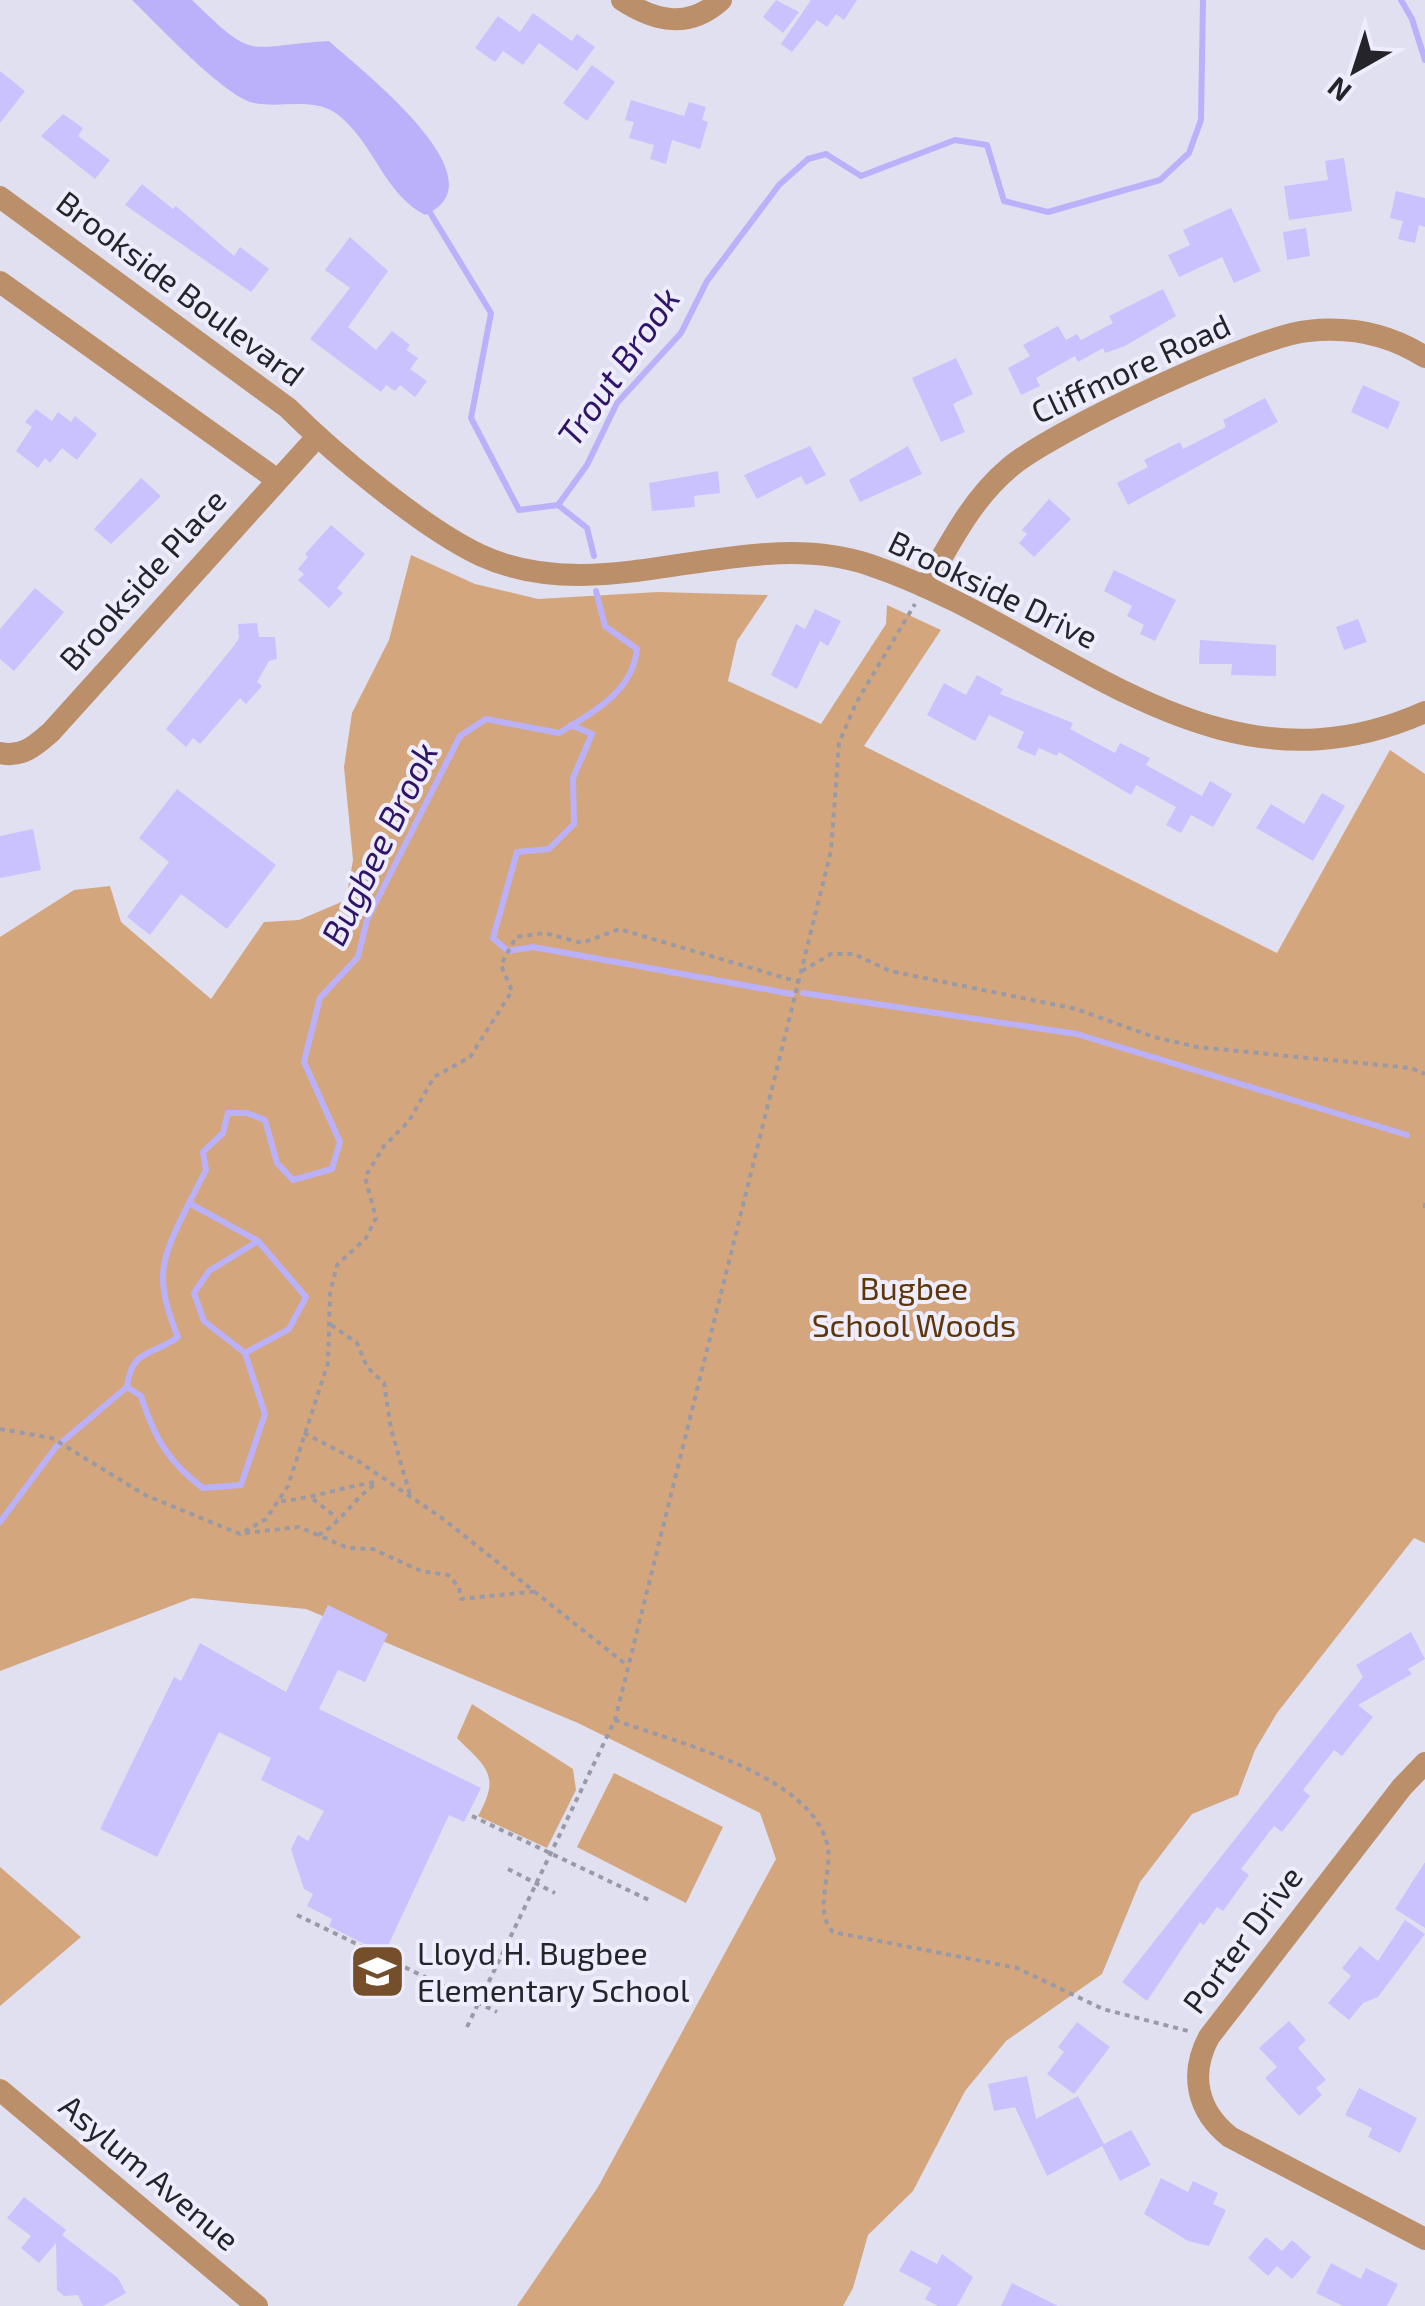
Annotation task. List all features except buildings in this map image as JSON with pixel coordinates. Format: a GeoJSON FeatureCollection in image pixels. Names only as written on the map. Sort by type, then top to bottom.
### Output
{"type":"FeatureCollection","features":[{"type":"Feature","properties":{"kind":"street"},"geometry":{"type":"LineString","coordinates":[[622,0],[662,20],[704,15],[721,0]]}},
{"type":"Feature","properties":{"kind":"street","name":"Brookside Boulevard"},"geometry":{"type":"LineString","coordinates":[[0,197],[288,408],[317,437]]}},
{"type":"Feature","properties":{"kind":"street"},"geometry":{"type":"LineString","coordinates":[[0,282],[276,479]]}},
{"type":"Feature","properties":{"kind":"street","name":"Cliffmore Road"},"geometry":{"type":"LineString","coordinates":[[924,586],[965,518],[1011,466],[1073,429],[1218,361],[1305,330],[1374,333],[1425,357]]}},
{"type":"Feature","properties":{"kind":"street","name":"Brookside Place"},"geometry":{"type":"LineString","coordinates":[[6,754],[32,749],[51,732],[317,437]]}},
{"type":"Feature","properties":{"kind":"street","name":"Brookside Drive"},"geometry":{"type":"LineString","coordinates":[[317,437],[441,531],[481,556],[520,568],[599,574],[802,552],[866,564],[924,586],[1176,716],[1243,738],[1292,742],[1347,738],[1389,728],[1425,712]]}},
{"type":"Feature","properties":{"kind":"street","name":"Porter Drive"},"geometry":{"type":"LineString","coordinates":[[1425,1763],[1402,1787],[1209,2037],[1197,2066],[1200,2100],[1217,2126],[1230,2137],[1425,2239]]}},
{"type":"Feature","properties":{"kind":"street","name":"Asylum Avenue"},"geometry":{"type":"LineString","coordinates":[[0,2090],[257,2306]]}},
{"type":"Feature","properties":{"kind":"path"},"geometry":{"type":"LineString","coordinates":[[467,2028],[615,1720],[831,852],[839,743],[856,703],[924,586]]}},
{"type":"Feature","properties":{"kind":"path"},"geometry":{"type":"LineString","coordinates":[[240,1534],[266,1519],[288,1486],[302,1432],[328,1362],[330,1294],[336,1265],[366,1238],[376,1218],[365,1177],[384,1146],[409,1121],[434,1078],[470,1058],[498,1014],[512,991],[501,965],[516,937],[545,933],[582,943],[619,929],[799,982]]}},
{"type":"Feature","properties":{"kind":"path"},"geometry":{"type":"LineString","coordinates":[[802,971],[830,954],[854,954],[890,971],[1076,1009],[1154,1038],[1197,1047],[1411,1068],[1425,1074]]}},
{"type":"Feature","properties":{"kind":"path"},"geometry":{"type":"LineString","coordinates":[[330,1322],[357,1343],[366,1367],[384,1383],[391,1429],[411,1498]]}},
{"type":"Feature","properties":{"kind":"path"},"geometry":{"type":"LineString","coordinates":[[0,1428],[52,1438],[144,1494],[240,1534],[298,1528],[348,1548],[372,1549],[421,1571],[448,1575],[460,1587],[461,1599],[538,1591]]}},
{"type":"Feature","properties":{"kind":"path"},"geometry":{"type":"LineString","coordinates":[[302,1432],[411,1498],[538,1591],[628,1666]]}},
{"type":"Feature","properties":{"kind":"path"},"geometry":{"type":"LineString","coordinates":[[278,1501],[312,1498],[354,1484],[386,1481]]}},
{"type":"Feature","properties":{"kind":"path"},"geometry":{"type":"LineString","coordinates":[[318,1535],[332,1529],[356,1496],[378,1482]]}},
{"type":"Feature","properties":{"kind":"path"},"geometry":{"type":"LineString","coordinates":[[312,1498],[337,1518]]}},
{"type":"Feature","properties":{"kind":"path"},"geometry":{"type":"LineString","coordinates":[[615,1720],[754,1772],[784,1788],[808,1811],[828,1849],[824,1914],[833,1932],[1017,1968],[1103,2008],[1188,2031]]}},
{"type":"Feature","properties":{"kind":"path"},"geometry":{"type":"LineString","coordinates":[[472,1816],[651,1901]]}},
{"type":"Feature","properties":{"kind":"path"},"geometry":{"type":"LineString","coordinates":[[508,1869],[555,1893]]}},
{"type":"Feature","properties":{"kind":"path"},"geometry":{"type":"LineString","coordinates":[[297,1916],[496,2012]]}},
{"type":"Feature","properties":{"kind":"green space","name":"Bugbee School Woods"},"geometry":{"type":"Polygon","coordinates":[[[411,555],[475,584],[538,599],[658,592],[768,595],[737,641],[728,681],[821,724],[886,624],[887,605],[941,630],[864,746],[1277,953],[1390,750],[1425,774],[1425,1543],[1414,1538],[1277,1713],[1255,1750],[1238,1795],[1192,1814],[1140,1882],[1102,1974],[1006,2041],[965,2091],[913,2191],[868,2235],[853,2288],[843,2306],[517,2306],[598,2187],[776,1859],[760,1813],[578,1723],[306,1609],[192,1598],[0,1671],[0,937],[74,890],[110,886],[121,922],[211,999],[264,922],[299,920],[346,900],[353,860],[344,767],[352,713],[389,640],[411,555]]]}},
{"type":"Feature","properties":{"kind":"green space"},"geometry":{"type":"Polygon","coordinates":[[[472,1704],[573,1769],[576,1790],[547,1848],[478,1816],[489,1791],[487,1773],[457,1738],[472,1704]]]}},
{"type":"Feature","properties":{"kind":"green space"},"geometry":{"type":"Polygon","coordinates":[[[614,1773],[723,1827],[686,1903],[577,1847],[614,1773]]]}},
{"type":"Feature","properties":{"kind":"green space"},"geometry":{"type":"Polygon","coordinates":[[[0,1867],[81,1937],[0,2006],[0,1867]]]}},
{"type":"Feature","properties":{"kind":"shaded area"},"geometry":{"type":"Polygon","coordinates":[[[132,0],[192,0],[229,34],[253,46],[329,41],[419,126],[438,153],[448,178],[445,199],[425,215],[400,195],[342,118],[322,107],[254,103],[242,98],[209,74],[132,0]]]}},
{"type":"Feature","properties":{"kind":"waterway","name":"Trout Brook"},"geometry":{"type":"LineString","coordinates":[[426,206],[491,313],[471,418],[519,510],[558,505],[587,465],[617,403],[681,333],[707,281],[779,185],[808,159],[826,154],[861,176],[955,140],[987,145],[1004,201],[1048,212],[1160,180],[1189,153],[1201,120],[1203,0]]}},
{"type":"Feature","properties":{"kind":"waterway","name":"Trout Brook"},"geometry":{"type":"LineString","coordinates":[[1401,0],[1412,19],[1425,60]]}},
{"type":"Feature","properties":{"kind":"waterway","name":"Bugbee Brook"},"geometry":{"type":"LineString","coordinates":[[558,505],[587,528],[594,556]]}},
{"type":"Feature","properties":{"kind":"waterway","name":"Bugbee Brook"},"geometry":{"type":"LineString","coordinates":[[0,1522],[56,1447],[127,1387],[141,1396],[164,1448],[191,1478],[203,1488],[241,1485],[265,1414],[245,1353],[289,1329],[306,1297],[258,1241],[189,1203],[206,1170],[203,1152],[223,1133],[228,1113],[247,1113],[265,1120],[277,1163],[293,1180],[332,1169],[340,1142],[304,1062],[320,998],[358,957],[367,920],[460,736],[486,719],[559,733],[609,700],[628,677],[637,649],[605,626],[596,591]]}},
{"type":"Feature","properties":{"kind":"waterway"},"geometry":{"type":"LineString","coordinates":[[571,725],[592,734],[573,778],[574,824],[549,849],[517,852],[493,938],[508,951],[533,947],[792,994]]}},
{"type":"Feature","properties":{"kind":"waterway"},"geometry":{"type":"LineString","coordinates":[[803,993],[1077,1034],[1407,1135]]}},
{"type":"Feature","properties":{"kind":"waterway"},"geometry":{"type":"LineString","coordinates":[[127,1387],[138,1359],[178,1337],[165,1298],[164,1268],[189,1203]]}},
{"type":"Feature","properties":{"kind":"waterway"},"geometry":{"type":"LineString","coordinates":[[245,1353],[204,1321],[194,1293],[209,1271],[258,1241]]}},
{"type":"Feature","properties":{"kind":"place","name":"Lloyd H. Bugbee Elementary School"},"geometry":{"type":"Point","coordinates":[378,1972]}}]}
